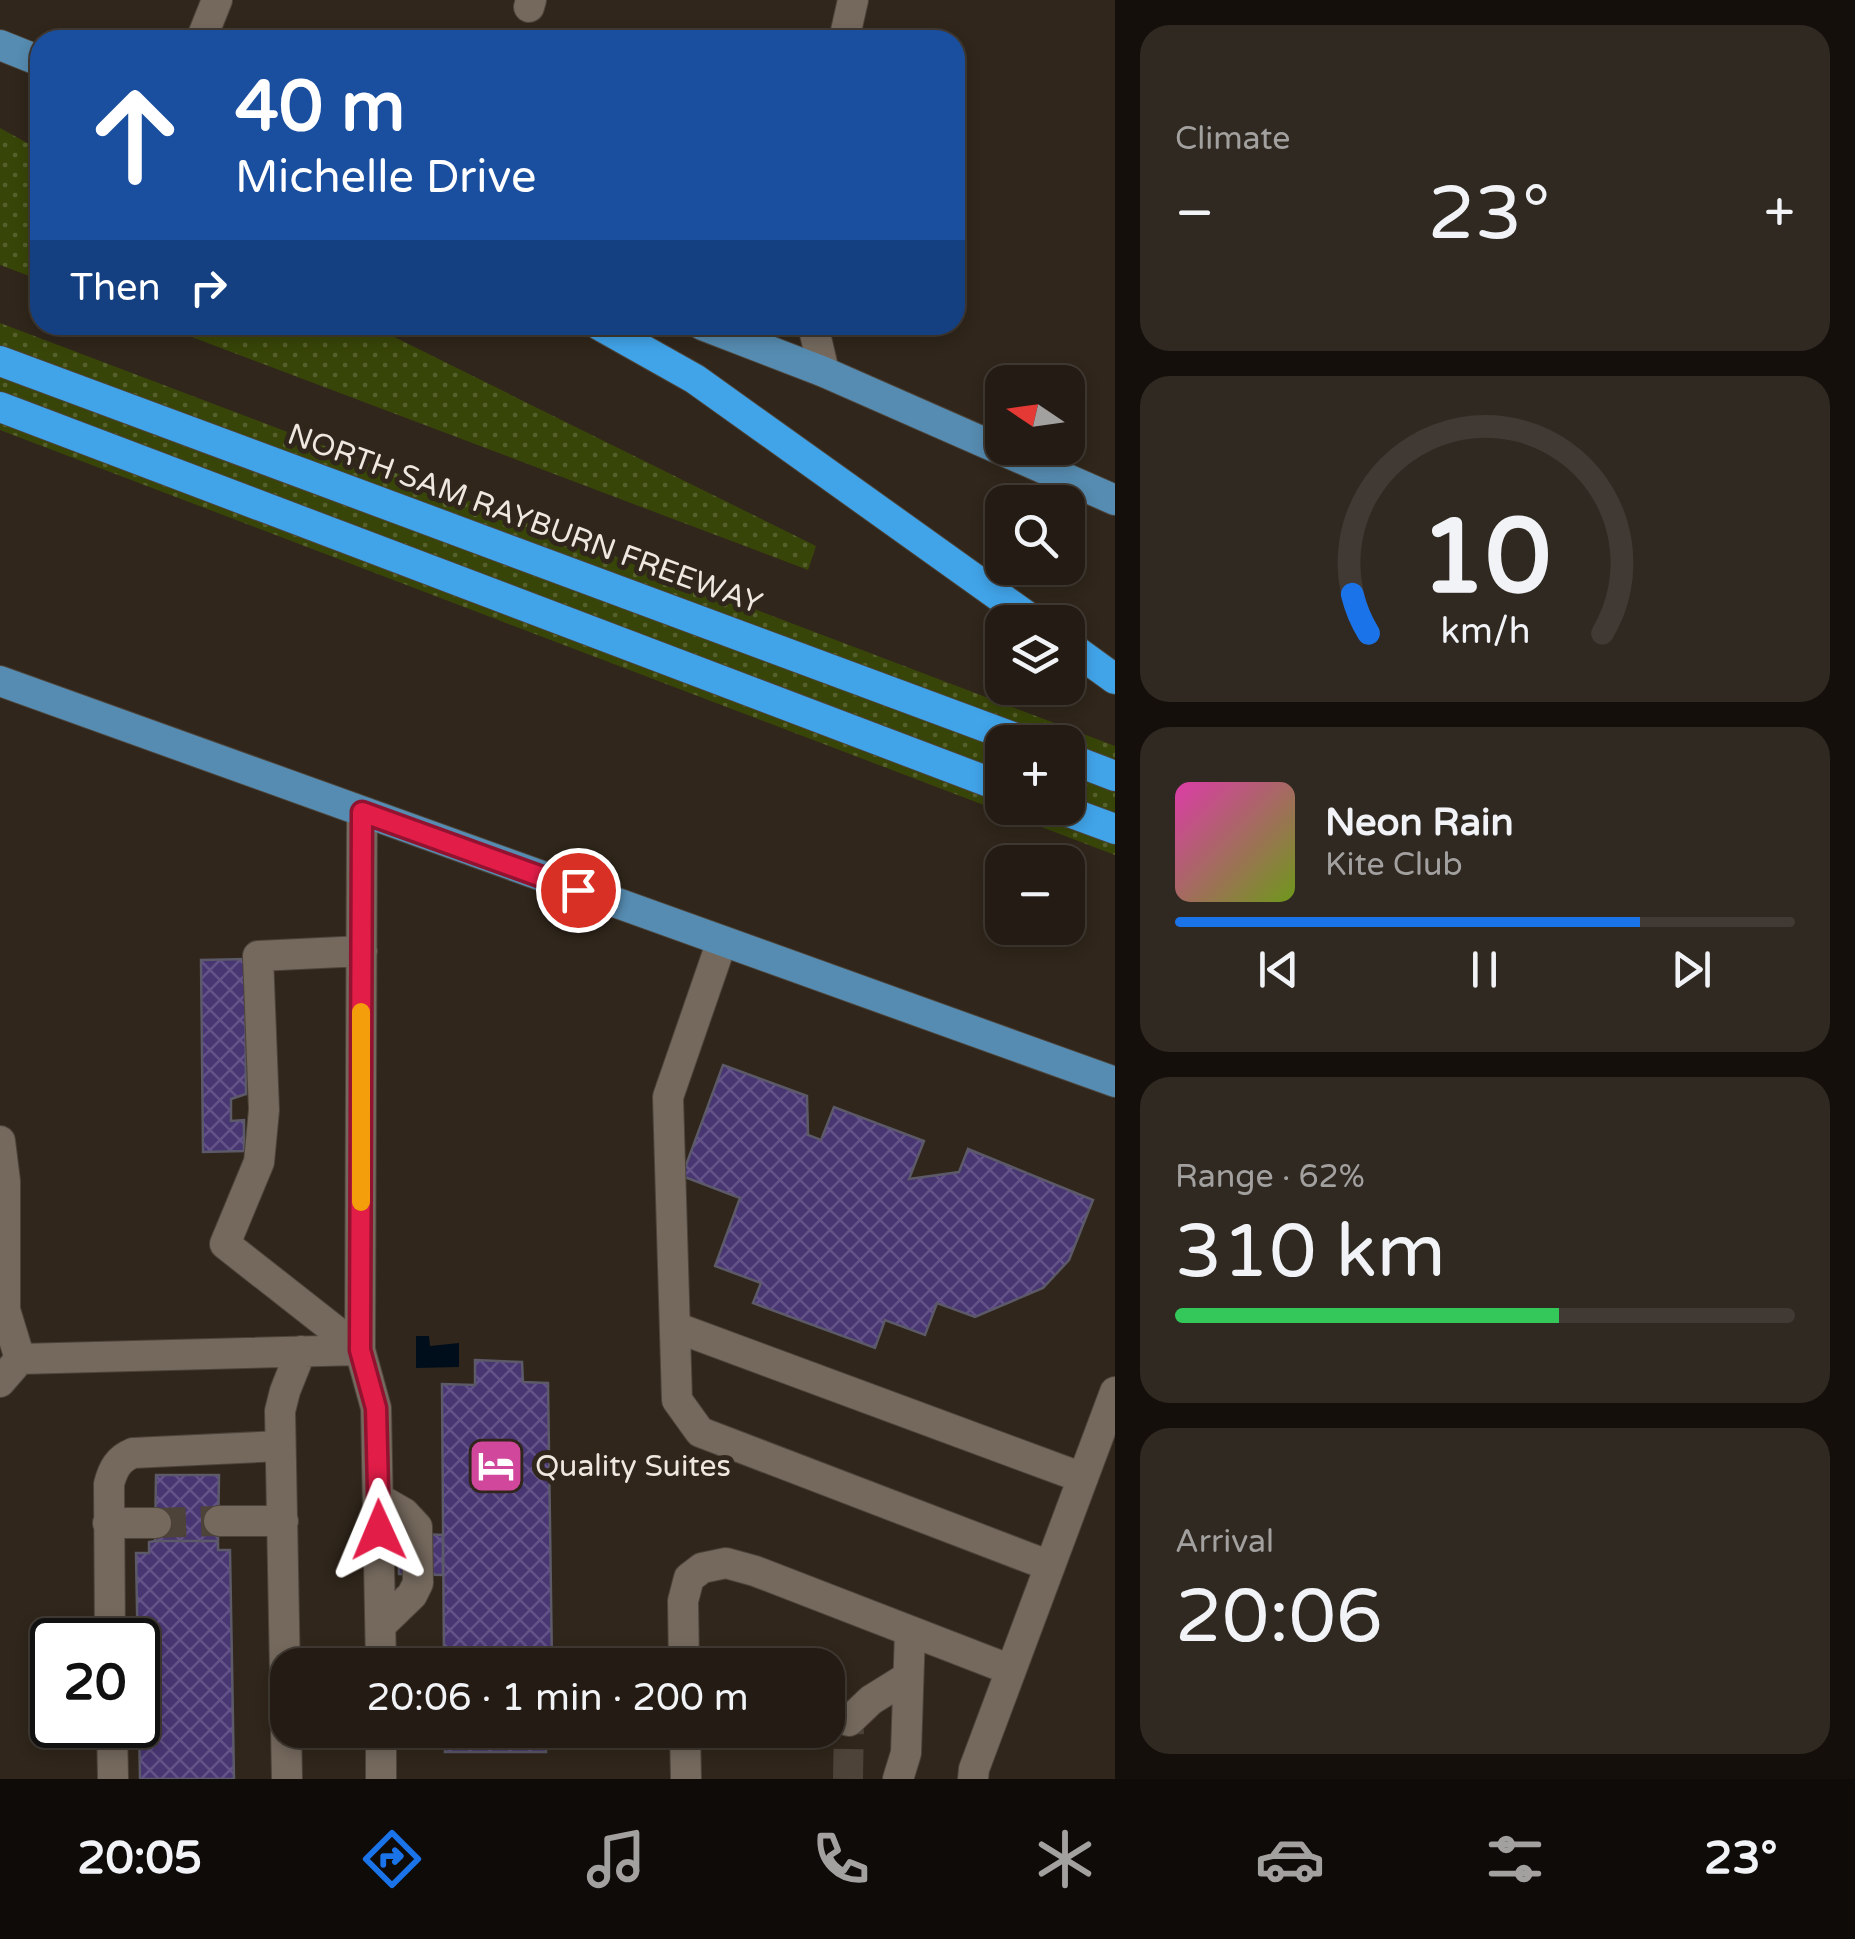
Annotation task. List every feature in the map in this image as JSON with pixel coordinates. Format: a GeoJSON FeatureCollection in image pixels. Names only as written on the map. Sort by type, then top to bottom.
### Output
{"type":"FeatureCollection","features":[{"type":"Feature","properties":{"kind":"highway"},"geometry":{"type":"LineString","coordinates":[[618,335],[695,379],[1012,605]]}},
{"type":"Feature","properties":{"kind":"highway","name":"NORTH SAM RAYBURN FREEWAY"},"geometry":{"type":"LineString","coordinates":[[0,361],[985,727]]}},
{"type":"Feature","properties":{"kind":"highway"},"geometry":{"type":"LineString","coordinates":[[0,408],[985,780]]}},
{"type":"Feature","properties":{"kind":"highway"},"geometry":{"type":"LineString","coordinates":[[1085,658],[1115,680]]}},
{"type":"Feature","properties":{"kind":"highway"},"geometry":{"type":"LineString","coordinates":[[1085,765],[1115,776]]}},
{"type":"Feature","properties":{"kind":"highway"},"geometry":{"type":"LineString","coordinates":[[1085,818],[1115,829]]}},
{"type":"Feature","properties":{"kind":"main road"},"geometry":{"type":"LineString","coordinates":[[0,45],[30,57]]}},
{"type":"Feature","properties":{"kind":"main road"},"geometry":{"type":"LineString","coordinates":[[728,335],[824,372],[1115,500]]}},
{"type":"Feature","properties":{"kind":"main road"},"geometry":{"type":"LineString","coordinates":[[0,681],[1115,1082]]}},
{"type":"Feature","properties":{"kind":"street"},"geometry":{"type":"LineString","coordinates":[[206,30],[216,0]]}},
{"type":"Feature","properties":{"kind":"street"},"geometry":{"type":"LineString","coordinates":[[846,30],[853,0]]}},
{"type":"Feature","properties":{"kind":"street"},"geometry":{"type":"LineString","coordinates":[[816,335],[824,372]]}},
{"type":"Feature","properties":{"kind":"street"},"geometry":{"type":"LineString","coordinates":[[362,812],[360,1350],[376,1408],[381,1648]]}},
{"type":"Feature","properties":{"kind":"street"},"geometry":{"type":"LineString","coordinates":[[722,941],[668,1096],[677,1400],[700,1432],[1050,1566]]}},
{"type":"Feature","properties":{"kind":"street"},"geometry":{"type":"LineString","coordinates":[[360,1350],[224,1244],[259,1162],[264,1110],[258,956],[362,951]]}},
{"type":"Feature","properties":{"kind":"street"},"geometry":{"type":"LineString","coordinates":[[0,1142],[5,1181],[5,1310],[20,1359]]}},
{"type":"Feature","properties":{"kind":"street"},"geometry":{"type":"LineString","coordinates":[[676,1327],[1083,1478]]}},
{"type":"Feature","properties":{"kind":"street"},"geometry":{"type":"LineString","coordinates":[[0,1382],[20,1359],[360,1350]]}},
{"type":"Feature","properties":{"kind":"street"},"geometry":{"type":"LineString","coordinates":[[287,1779],[280,1446],[282,1401],[301,1351]]}},
{"type":"Feature","properties":{"kind":"street"},"geometry":{"type":"LineString","coordinates":[[974,1779],[974,1769],[1115,1392]]}},
{"type":"Feature","properties":{"kind":"street"},"geometry":{"type":"LineString","coordinates":[[110,1618],[108,1484],[122,1457],[132,1453],[280,1446]]}},
{"type":"Feature","properties":{"kind":"street"},"geometry":{"type":"LineString","coordinates":[[218,1521],[283,1521]]}},
{"type":"Feature","properties":{"kind":"street"},"geometry":{"type":"LineString","coordinates":[[108,1524],[156,1523]]}},
{"type":"Feature","properties":{"kind":"street"},"geometry":{"type":"LineString","coordinates":[[684,1648],[683,1600],[689,1578],[702,1568],[726,1563],[1011,1670]]}},
{"type":"Feature","properties":{"kind":"street"},"geometry":{"type":"LineString","coordinates":[[898,1779],[906,1753],[910,1631]]}},
{"type":"Feature","properties":{"kind":"street"},"geometry":{"type":"LineString","coordinates":[[849,1721],[871,1700],[908,1677]]}},
{"type":"Feature","properties":{"kind":"street"},"geometry":{"type":"LineString","coordinates":[[112,1748],[113,1779]]}},
{"type":"Feature","properties":{"kind":"street"},"geometry":{"type":"LineString","coordinates":[[381,1748],[381,1779]]}},
{"type":"Feature","properties":{"kind":"street"},"geometry":{"type":"LineString","coordinates":[[685,1748],[686,1779]]}},
{"type":"Feature","properties":{"kind":"green space"},"geometry":{"type":"Polygon","coordinates":[[[0,128],[30,144],[30,276],[0,265],[0,128]]]}},
{"type":"Feature","properties":{"kind":"green space"},"geometry":{"type":"Polygon","coordinates":[[[0,323],[985,697],[985,705],[1007,705],[1060,725],[985,725],[985,805],[0,430],[0,323]]]}},
{"type":"Feature","properties":{"kind":"green space"},"geometry":{"type":"Polygon","coordinates":[[[186,335],[390,335],[816,546],[808,570],[186,335]]]}},
{"type":"Feature","properties":{"kind":"green space"},"geometry":{"type":"Polygon","coordinates":[[[1085,735],[1115,746],[1115,855],[1036,825],[1085,825],[1085,735]]]}},
{"type":"Feature","properties":{"kind":"water"},"geometry":{"type":"Polygon","coordinates":[[[416,1336],[429,1336],[430,1346],[459,1343],[459,1367],[416,1368],[416,1336]]]}},
{"type":"Feature","properties":{"kind":"building"},"geometry":{"type":"Polygon","coordinates":[[[245,959],[246,1094],[231,1099],[231,1121],[244,1120],[244,1151],[203,1152],[201,960],[245,959]]]}},
{"type":"Feature","properties":{"kind":"building"},"geometry":{"type":"Polygon","coordinates":[[[723,1065],[807,1096],[808,1135],[821,1140],[834,1107],[924,1141],[909,1179],[959,1172],[968,1149],[1093,1200],[1069,1260],[1043,1288],[975,1317],[937,1303],[925,1335],[885,1320],[875,1348],[753,1303],[761,1283],[715,1266],[740,1198],[682,1176],[723,1065]]]}},
{"type":"Feature","properties":{"kind":"building","name":"Quality Suites"},"geometry":{"type":"Polygon","coordinates":[[[475,1360],[522,1362],[523,1382],[548,1383],[552,1648],[444,1648],[442,1384],[475,1385],[475,1360]]]}},
{"type":"Feature","properties":{"kind":"building"},"geometry":{"type":"Polygon","coordinates":[[[156,1475],[219,1475],[218,1541],[155,1541],[156,1475]]]}},
{"type":"Feature","properties":{"kind":"building"},"geometry":{"type":"Polygon","coordinates":[[[398,1533],[443,1535],[443,1575],[399,1574],[398,1533]]]}},
{"type":"Feature","properties":{"kind":"building"},"geometry":{"type":"Polygon","coordinates":[[[218,1541],[218,1550],[230,1550],[234,1779],[140,1779],[139,1748],[160,1748],[160,1618],[137,1618],[136,1553],[149,1553],[149,1542],[218,1541]]]}},
{"type":"Feature","properties":{"kind":"building"},"geometry":{"type":"Polygon","coordinates":[[[445,1748],[546,1748],[546,1752],[445,1752],[445,1748]]]}},
{"type":"Feature","properties":{"kind":"tunnel"},"geometry":{"type":"LineString","coordinates":[[156,1523],[219,1521]]}},
{"type":"Feature","properties":{"kind":"tunnel"},"geometry":{"type":"LineString","coordinates":[[848,1779],[849,1721]]}},
{"type":"Feature","properties":{"kind":"slow traffic"},"geometry":{"type":"LineString","coordinates":[[361,1012],[361,1202]]}},
{"type":"Feature","properties":{"kind":"place","name":"Quality Suites"},"geometry":{"type":"Point","coordinates":[496,1466]}},
{"type":"Feature","properties":{"kind":"route"},"geometry":{"type":"LineString","coordinates":[[379,1530],[376,1408],[360,1350],[362,812],[578,890]]}}]}
